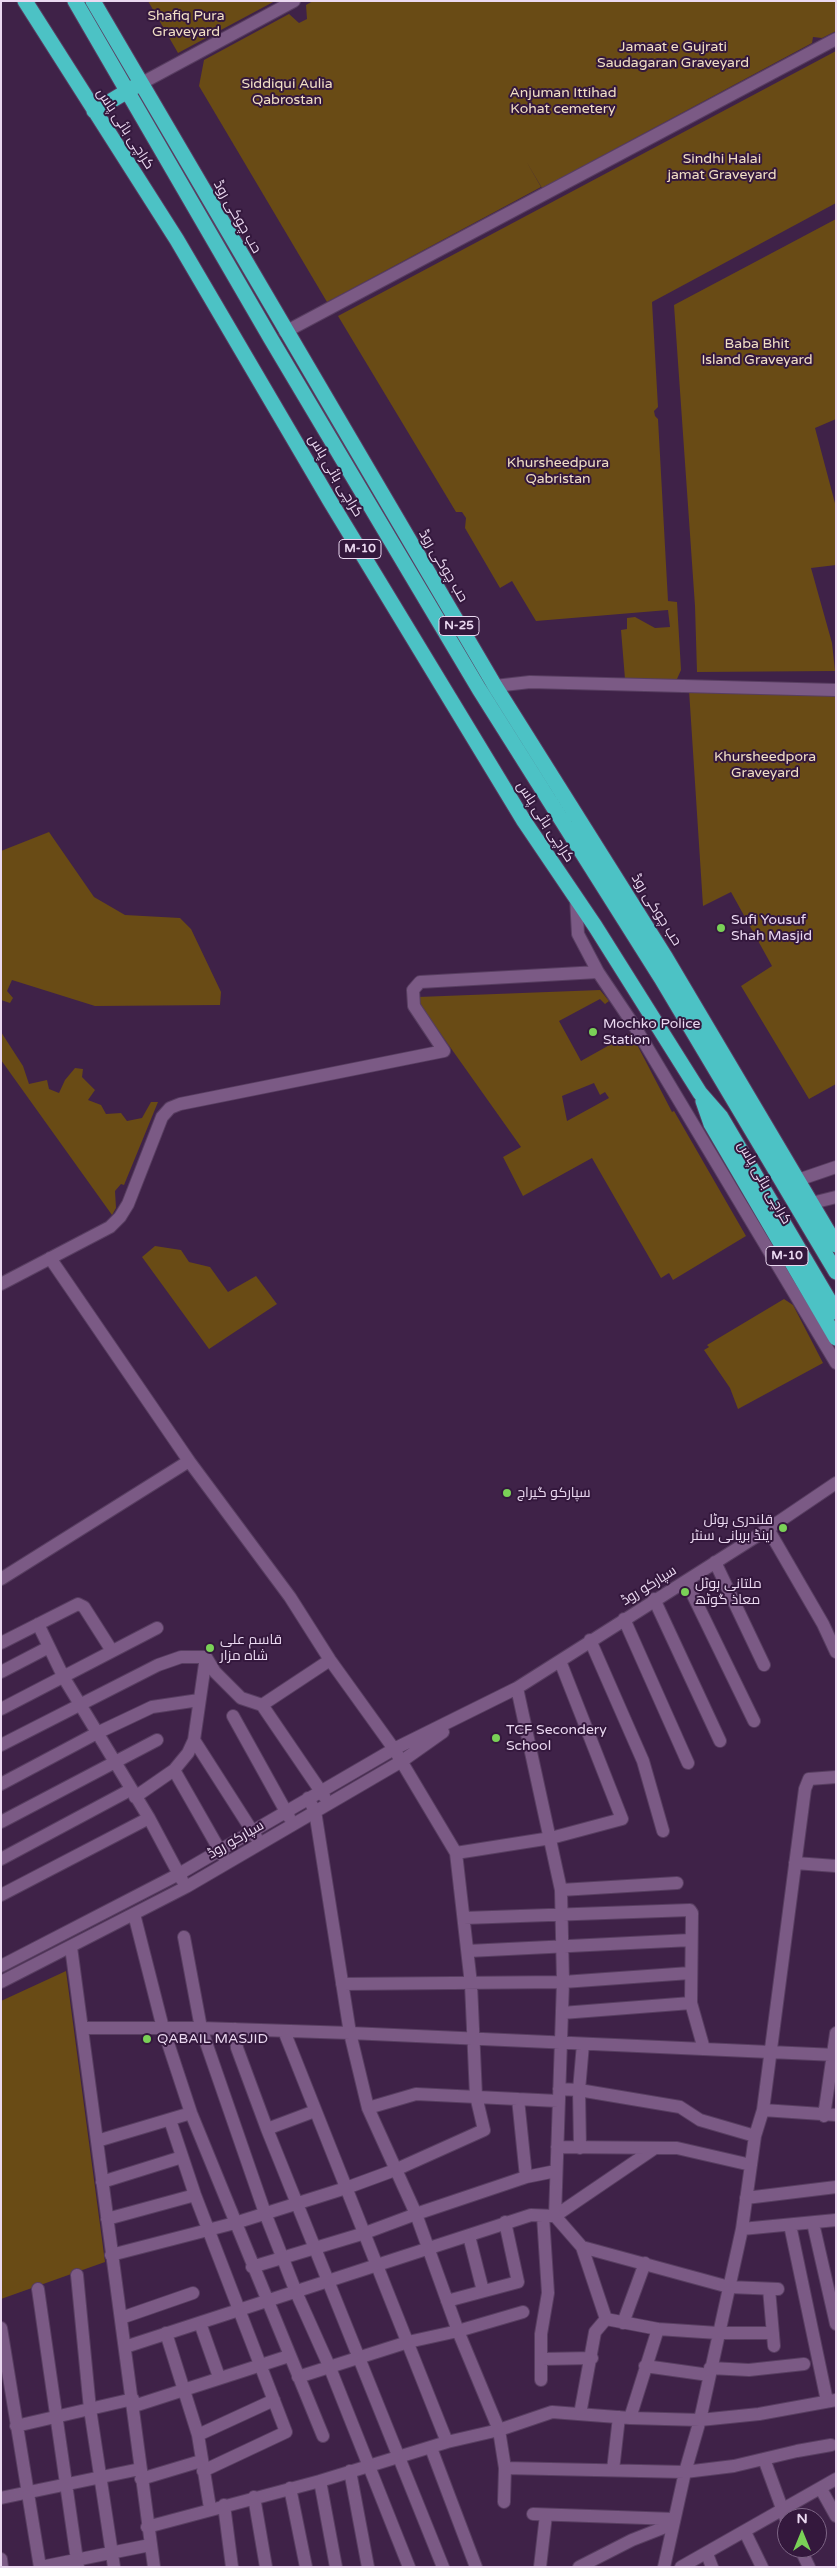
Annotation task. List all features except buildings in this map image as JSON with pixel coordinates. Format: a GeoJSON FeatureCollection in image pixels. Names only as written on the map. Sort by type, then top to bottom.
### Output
{"type":"FeatureCollection","features":[{"type":"Feature","properties":{"kind":"highway","name":"کراچی بائی پاس"},"geometry":{"type":"LineString","coordinates":[[25,1],[178,240],[330,501],[524,821],[576,898],[700,1093],[721,1116],[745,1169],[836,1338]]}},
{"type":"Feature","properties":{"kind":"highway"},"geometry":{"type":"LineString","coordinates":[[75,1],[134,88],[474,680],[661,978],[836,1272]]}},
{"type":"Feature","properties":{"kind":"highway","name":"حب چوکی روڈ"},"geometry":{"type":"LineString","coordinates":[[93,1],[134,88],[285,332],[495,686],[666,958],[836,1245]]}},
{"type":"Feature","properties":{"kind":"highway"},"geometry":{"type":"LineString","coordinates":[[94,111],[134,88]]}},
{"type":"Feature","properties":{"kind":"highway","name":"کراچی بائی پاس"},"geometry":{"type":"LineString","coordinates":[[745,1169],[836,1312]]}},
{"type":"Feature","properties":{"kind":"street"},"geometry":{"type":"LineString","coordinates":[[134,88],[294,1]]}},
{"type":"Feature","properties":{"kind":"street"},"geometry":{"type":"LineString","coordinates":[[285,332],[836,39]]}},
{"type":"Feature","properties":{"kind":"street"},"geometry":{"type":"LineString","coordinates":[[495,686],[530,682],[836,690]]}},
{"type":"Feature","properties":{"kind":"street"},"geometry":{"type":"LineString","coordinates":[[576,898],[578,934],[598,972],[640,1036],[836,1363]]}},
{"type":"Feature","properties":{"kind":"street"},"geometry":{"type":"LineString","coordinates":[[1,1284],[110,1227],[120,1217],[128,1204],[162,1117],[170,1108],[180,1104],[444,1051],[414,1006],[413,990],[420,982],[598,972]]}},
{"type":"Feature","properties":{"kind":"street"},"geometry":{"type":"LineString","coordinates":[[798,1180],[836,1167]]}},
{"type":"Feature","properties":{"kind":"street"},"geometry":{"type":"LineString","coordinates":[[812,1203],[836,1197]]}},
{"type":"Feature","properties":{"kind":"street"},"geometry":{"type":"LineString","coordinates":[[50,1258],[189,1461],[290,1597],[330,1660],[394,1749],[456,1853],[471,1984],[476,2096],[484,2130],[395,2170],[346,2188],[235,2223],[111,2255]]}},
{"type":"Feature","properties":{"kind":"street"},"geometry":{"type":"LineString","coordinates":[[1,1579],[189,1461]]}},
{"type":"Feature","properties":{"kind":"street","name":"سپارکو روڈ"},"geometry":{"type":"LineString","coordinates":[[1,1966],[179,1874],[394,1749],[517,1688],[654,1599],[768,1529],[836,1483]]}},
{"type":"Feature","properties":{"kind":"street"},"geometry":{"type":"LineString","coordinates":[[768,1529],[823,1624],[836,1652]]}},
{"type":"Feature","properties":{"kind":"street"},"geometry":{"type":"LineString","coordinates":[[715,1562],[764,1665]]}},
{"type":"Feature","properties":{"kind":"street"},"geometry":{"type":"LineString","coordinates":[[686,1581],[754,1720]]}},
{"type":"Feature","properties":{"kind":"street"},"geometry":{"type":"LineString","coordinates":[[654,1599],[720,1741]]}},
{"type":"Feature","properties":{"kind":"street"},"geometry":{"type":"LineString","coordinates":[[1,1643],[78,1604],[82,1604],[112,1652]]}},
{"type":"Feature","properties":{"kind":"street"},"geometry":{"type":"LineString","coordinates":[[624,1619],[688,1762]]}},
{"type":"Feature","properties":{"kind":"street"},"geometry":{"type":"LineString","coordinates":[[38,1624],[64,1678],[149,1818],[186,1887]]}},
{"type":"Feature","properties":{"kind":"street"},"geometry":{"type":"LineString","coordinates":[[1,1709],[64,1678],[157,1628]]}},
{"type":"Feature","properties":{"kind":"street"},"geometry":{"type":"LineString","coordinates":[[590,1640],[643,1761],[663,1831]]}},
{"type":"Feature","properties":{"kind":"street"},"geometry":{"type":"LineString","coordinates":[[1,1672],[49,1648]]}},
{"type":"Feature","properties":{"kind":"street"},"geometry":{"type":"LineString","coordinates":[[1,1745],[158,1666],[181,1657],[206,1657]]}},
{"type":"Feature","properties":{"kind":"street"},"geometry":{"type":"LineString","coordinates":[[1,1859],[133,1794],[174,1770],[188,1753],[194,1740],[206,1657]]}},
{"type":"Feature","properties":{"kind":"street"},"geometry":{"type":"LineString","coordinates":[[206,1657],[216,1672],[241,1698],[262,1705],[329,1803]]}},
{"type":"Feature","properties":{"kind":"street"},"geometry":{"type":"LineString","coordinates":[[262,1705],[330,1660]]}},
{"type":"Feature","properties":{"kind":"street"},"geometry":{"type":"LineString","coordinates":[[456,1853],[551,1838],[620,1820],[623,1815],[560,1660]]}},
{"type":"Feature","properties":{"kind":"street"},"geometry":{"type":"LineString","coordinates":[[517,1688],[551,1838],[561,1890],[562,1914],[563,1982],[556,2171],[549,2216],[548,2292],[541,2334],[541,2380]]}},
{"type":"Feature","properties":{"kind":"street"},"geometry":{"type":"LineString","coordinates":[[1,1784],[152,1707],[199,1700]]}},
{"type":"Feature","properties":{"kind":"street","name":"سپارکو روڈ"},"geometry":{"type":"LineString","coordinates":[[1,1982],[186,1887],[402,1761],[476,1710]]}},
{"type":"Feature","properties":{"kind":"street"},"geometry":{"type":"LineString","coordinates":[[233,1716],[294,1824]]}},
{"type":"Feature","properties":{"kind":"street"},"geometry":{"type":"LineString","coordinates":[[1,1822],[157,1740]]}},
{"type":"Feature","properties":{"kind":"street"},"geometry":{"type":"LineString","coordinates":[[194,1740],[260,1844]]}},
{"type":"Feature","properties":{"kind":"street"},"geometry":{"type":"LineString","coordinates":[[174,1770],[227,1863]]}},
{"type":"Feature","properties":{"kind":"street"},"geometry":{"type":"LineString","coordinates":[[664,2567],[685,2472],[700,2420],[709,2371],[742,2229],[755,2136],[763,2110],[769,2053],[807,1784],[810,1779],[814,1778],[836,1777]]}},
{"type":"Feature","properties":{"kind":"street"},"geometry":{"type":"LineString","coordinates":[[308,1798],[315,1811],[350,2033],[368,2108],[416,2214],[458,2331],[499,2430],[505,2468],[504,2502]]}},
{"type":"Feature","properties":{"kind":"street"},"geometry":{"type":"LineString","coordinates":[[1,1895],[149,1818]]}},
{"type":"Feature","properties":{"kind":"street"},"geometry":{"type":"LineString","coordinates":[[795,1863],[836,1866]]}},
{"type":"Feature","properties":{"kind":"street"},"geometry":{"type":"LineString","coordinates":[[561,1890],[677,1883]]}},
{"type":"Feature","properties":{"kind":"street"},"geometry":{"type":"LineString","coordinates":[[464,1918],[690,1910],[692,1912],[691,2003],[704,2049]]}},
{"type":"Feature","properties":{"kind":"street"},"geometry":{"type":"LineString","coordinates":[[134,1914],[163,2028],[191,2113],[252,2267],[323,2436]]}},
{"type":"Feature","properties":{"kind":"street"},"geometry":{"type":"LineString","coordinates":[[184,1937],[201,2028],[265,2213],[296,2292],[370,2465],[409,2567]]}},
{"type":"Feature","properties":{"kind":"street"},"geometry":{"type":"LineString","coordinates":[[468,1950],[691,1940]]}},
{"type":"Feature","properties":{"kind":"street"},"geometry":{"type":"LineString","coordinates":[[71,1947],[111,2255],[133,2402],[147,2527],[154,2567]]}},
{"type":"Feature","properties":{"kind":"street"},"geometry":{"type":"LineString","coordinates":[[342,1984],[563,1982],[690,1974]]}},
{"type":"Feature","properties":{"kind":"street"},"geometry":{"type":"LineString","coordinates":[[562,2013],[691,2003]]}},
{"type":"Feature","properties":{"kind":"street"},"geometry":{"type":"LineString","coordinates":[[82,2028],[201,2028],[350,2033],[834,2055]]}},
{"type":"Feature","properties":{"kind":"street"},"geometry":{"type":"LineString","coordinates":[[235,2029],[237,2048],[267,2129],[443,2567]]}},
{"type":"Feature","properties":{"kind":"street"},"geometry":{"type":"LineString","coordinates":[[284,2031],[447,2442]]}},
{"type":"Feature","properties":{"kind":"street"},"geometry":{"type":"LineString","coordinates":[[763,2110],[830,2116],[836,2032]]}},
{"type":"Feature","properties":{"kind":"street"},"geometry":{"type":"LineString","coordinates":[[580,2148],[579,2090],[583,2044]]}},
{"type":"Feature","properties":{"kind":"street"},"geometry":{"type":"LineString","coordinates":[[368,2108],[416,2094],[518,2099],[558,2095],[579,2090],[680,2107],[700,2120],[755,2136]]}},
{"type":"Feature","properties":{"kind":"street"},"geometry":{"type":"LineString","coordinates":[[518,2099],[526,2177]]}},
{"type":"Feature","properties":{"kind":"street"},"geometry":{"type":"LineString","coordinates":[[267,2129],[315,2111]]}},
{"type":"Feature","properties":{"kind":"street"},"geometry":{"type":"LineString","coordinates":[[97,2141],[191,2113]]}},
{"type":"Feature","properties":{"kind":"street"},"geometry":{"type":"LineString","coordinates":[[1,2498],[101,2478],[202,2466],[286,2432],[195,2195],[170,2120]]}},
{"type":"Feature","properties":{"kind":"street"},"geometry":{"type":"LineString","coordinates":[[557,2147],[677,2148],[751,2165]]}},
{"type":"Feature","properties":{"kind":"street"},"geometry":{"type":"LineString","coordinates":[[125,2347],[378,2266],[505,2222],[531,2215],[549,2216],[654,2148]]}},
{"type":"Feature","properties":{"kind":"street"},"geometry":{"type":"LineString","coordinates":[[102,2182],[182,2157]]}},
{"type":"Feature","properties":{"kind":"street"},"geometry":{"type":"LineString","coordinates":[[252,2267],[315,2246],[365,2233],[526,2177],[556,2171]]}},
{"type":"Feature","properties":{"kind":"street"},"geometry":{"type":"LineString","coordinates":[[746,2198],[836,2187]]}},
{"type":"Feature","properties":{"kind":"street"},"geometry":{"type":"LineString","coordinates":[[107,2219],[195,2195]]}},
{"type":"Feature","properties":{"kind":"street"},"geometry":{"type":"LineString","coordinates":[[549,2216],[582,2247],[729,2287],[773,2289],[774,2340],[718,2333],[658,2329],[606,2320]]}},
{"type":"Feature","properties":{"kind":"street"},"geometry":{"type":"LineString","coordinates":[[742,2229],[836,2220]]}},
{"type":"Feature","properties":{"kind":"street"},"geometry":{"type":"LineString","coordinates":[[447,2301],[518,2282],[505,2222]]}},
{"type":"Feature","properties":{"kind":"street"},"geometry":{"type":"LineString","coordinates":[[813,2223],[835,2317]]}},
{"type":"Feature","properties":{"kind":"street"},"geometry":{"type":"LineString","coordinates":[[147,2527],[210,2508],[320,2480],[447,2442],[499,2430],[552,2412],[625,2418],[700,2420],[759,2414],[832,2400],[790,2225]]}},
{"type":"Feature","properties":{"kind":"street"},"geometry":{"type":"LineString","coordinates":[[469,2236],[482,2291]]}},
{"type":"Feature","properties":{"kind":"street"},"geometry":{"type":"LineString","coordinates":[[582,2247],[606,2320]]}},
{"type":"Feature","properties":{"kind":"street"},"geometry":{"type":"LineString","coordinates":[[623,2323],[645,2264]]}},
{"type":"Feature","properties":{"kind":"street"},"geometry":{"type":"LineString","coordinates":[[77,2275],[90,2408],[114,2567]]}},
{"type":"Feature","properties":{"kind":"street"},"geometry":{"type":"LineString","coordinates":[[38,2289],[65,2486],[78,2563]]}},
{"type":"Feature","properties":{"kind":"street"},"geometry":{"type":"LineString","coordinates":[[121,2318],[193,2293]]}},
{"type":"Feature","properties":{"kind":"street"},"geometry":{"type":"LineString","coordinates":[[298,2377],[408,2342],[458,2331],[523,2312]]}},
{"type":"Feature","properties":{"kind":"street"},"geometry":{"type":"LineString","coordinates":[[580,2414],[592,2358],[595,2332],[606,2320]]}},
{"type":"Feature","properties":{"kind":"street"},"geometry":{"type":"LineString","coordinates":[[200,2323],[219,2377]]}},
{"type":"Feature","properties":{"kind":"street"},"geometry":{"type":"LineString","coordinates":[[1,2328],[41,2567],[78,2563],[111,2553],[150,2545]]}},
{"type":"Feature","properties":{"kind":"street"},"geometry":{"type":"LineString","coordinates":[[613,2470],[625,2418],[658,2329]]}},
{"type":"Feature","properties":{"kind":"street"},"geometry":{"type":"LineString","coordinates":[[166,2333],[198,2435],[210,2508]]}},
{"type":"Feature","properties":{"kind":"street"},"geometry":{"type":"LineString","coordinates":[[16,2426],[90,2408],[133,2402],[289,2356]]}},
{"type":"Feature","properties":{"kind":"street"},"geometry":{"type":"LineString","coordinates":[[542,2359],[592,2358]]}},
{"type":"Feature","properties":{"kind":"street"},"geometry":{"type":"LineString","coordinates":[[645,2366],[709,2371],[749,2370],[804,2364]]}},
{"type":"Feature","properties":{"kind":"street"},"geometry":{"type":"LineString","coordinates":[[198,2435],[274,2400]]}},
{"type":"Feature","properties":{"kind":"street"},"geometry":{"type":"LineString","coordinates":[[505,2468],[685,2472],[734,2466],[831,2445]]}},
{"type":"Feature","properties":{"kind":"street"},"geometry":{"type":"LineString","coordinates":[[431,2448],[476,2567]]}},
{"type":"Feature","properties":{"kind":"street"},"geometry":{"type":"LineString","coordinates":[[764,2459],[780,2508]]}},
{"type":"Feature","properties":{"kind":"street"},"geometry":{"type":"LineString","coordinates":[[350,2471],[368,2567]]}},
{"type":"Feature","properties":{"kind":"street"},"geometry":{"type":"LineString","coordinates":[[785,2508],[836,2479]]}},
{"type":"Feature","properties":{"kind":"street"},"geometry":{"type":"LineString","coordinates":[[320,2480],[336,2567]]}},
{"type":"Feature","properties":{"kind":"street"},"geometry":{"type":"LineString","coordinates":[[290,2488],[306,2567]]}},
{"type":"Feature","properties":{"kind":"street"},"geometry":{"type":"LineString","coordinates":[[821,2489],[836,2516]]}},
{"type":"Feature","properties":{"kind":"street"},"geometry":{"type":"LineString","coordinates":[[254,2497],[266,2567]]}},
{"type":"Feature","properties":{"kind":"street"},"geometry":{"type":"LineString","coordinates":[[224,2505],[232,2567]]}},
{"type":"Feature","properties":{"kind":"street"},"geometry":{"type":"LineString","coordinates":[[681,2567],[707,2554],[777,2512]]}},
{"type":"Feature","properties":{"kind":"street"},"geometry":{"type":"LineString","coordinates":[[540,2567],[539,2515],[674,2522]]}},
{"type":"Feature","properties":{"kind":"street"},"geometry":{"type":"LineString","coordinates":[[579,2567],[632,2540],[674,2522]]}},
{"type":"Feature","properties":{"kind":"street"},"geometry":{"type":"LineString","coordinates":[[745,2532],[762,2567]]}},
{"type":"Feature","properties":{"kind":"street"},"geometry":{"type":"LineString","coordinates":[[707,2554],[712,2567]]}},
{"type":"Feature","properties":{"kind":"street"},"geometry":{"type":"LineString","coordinates":[[1,2559],[2,2567]]}},
{"type":"Feature","properties":{"kind":"green space","name":"Shafiq Pura Graveyard"},"geometry":{"type":"Polygon","coordinates":[[[148,1],[275,1],[178,53],[148,1]]]}},
{"type":"Feature","properties":{"kind":"green space"},"geometry":{"type":"Polygon","coordinates":[[[313,1],[836,1],[836,31],[822,38],[813,37],[812,43],[542,188],[526,161],[541,187],[327,302],[199,86],[204,60],[289,14],[299,23],[307,19],[306,5],[313,1]]]}},
{"type":"Feature","properties":{"kind":"green space"},"geometry":{"type":"Polygon","coordinates":[[[836,51],[836,203],[652,302],[658,407],[654,411],[658,419],[668,601],[677,602],[681,670],[677,679],[625,679],[621,630],[627,629],[627,618],[635,617],[655,628],[670,627],[668,610],[536,621],[512,581],[500,588],[465,528],[466,518],[462,512],[456,512],[338,316],[836,51]]]}},
{"type":"Feature","properties":{"kind":"green space","name":"Baba Bhit Island Graveyard"},"geometry":{"type":"Polygon","coordinates":[[[836,219],[836,419],[815,428],[836,507],[836,565],[811,568],[832,643],[835,671],[697,672],[695,606],[674,305],[836,219]]]}},
{"type":"Feature","properties":{"kind":"green space","name":"Khursheedpora Graveyard"},"geometry":{"type":"Polygon","coordinates":[[[689,690],[836,696],[836,1084],[809,1099],[741,986],[772,966],[731,892],[703,906],[689,690]]]}},
{"type":"Feature","properties":{"kind":"green space"},"geometry":{"type":"Polygon","coordinates":[[[49,832],[94,897],[125,915],[180,918],[191,929],[221,992],[220,1005],[95,1006],[12,980],[7,991],[13,998],[10,1003],[1,1000],[1,851],[49,832]]]}},
{"type":"Feature","properties":{"kind":"green space"},"geometry":{"type":"Polygon","coordinates":[[[600,990],[609,1001],[605,1004],[600,999],[559,1021],[581,1061],[631,1033],[672,1112],[674,1111],[746,1236],[673,1280],[669,1273],[661,1278],[592,1158],[523,1196],[503,1157],[521,1147],[416,999],[418,997],[600,990]],[[594,1083],[562,1096],[567,1121],[609,1098],[605,1092],[600,1095],[594,1083]]]}},
{"type":"Feature","properties":{"kind":"green space"},"geometry":{"type":"Polygon","coordinates":[[[1,1032],[23,1066],[29,1084],[47,1080],[49,1089],[59,1093],[65,1080],[75,1068],[83,1069],[82,1077],[95,1090],[88,1100],[101,1105],[106,1114],[121,1113],[127,1121],[142,1118],[151,1102],[158,1102],[124,1185],[121,1184],[115,1191],[116,1208],[112,1215],[1,1060],[1,1032]]]}},
{"type":"Feature","properties":{"kind":"green space"},"geometry":{"type":"Polygon","coordinates":[[[155,1246],[181,1250],[189,1262],[210,1267],[228,1292],[256,1276],[277,1304],[209,1349],[142,1257],[155,1246]]]}},
{"type":"Feature","properties":{"kind":"green space"},"geometry":{"type":"Polygon","coordinates":[[[784,1299],[793,1305],[823,1363],[738,1409],[730,1388],[704,1350],[709,1347],[707,1345],[784,1299]]]}},
{"type":"Feature","properties":{"kind":"green space"},"geometry":{"type":"Polygon","coordinates":[[[66,1971],[105,2262],[1,2299],[1,2001],[66,1971]]]}},
{"type":"Feature","properties":{"kind":"place","name":"Sufi Yousuf Shah Masjid"},"geometry":{"type":"Point","coordinates":[721,928]}},
{"type":"Feature","properties":{"kind":"place","name":"Mochko Police Station"},"geometry":{"type":"Point","coordinates":[593,1032]}},
{"type":"Feature","properties":{"kind":"place","name":"سپارکو گیراج"},"geometry":{"type":"Point","coordinates":[507,1493]}},
{"type":"Feature","properties":{"kind":"place","name":"قلندری ہوٹل اینڈ بریانی سنٹر"},"geometry":{"type":"Point","coordinates":[783,1528]}},
{"type":"Feature","properties":{"kind":"place","name":"ملتانی ہوٹل معاذ گوٹھ"},"geometry":{"type":"Point","coordinates":[685,1592]}},
{"type":"Feature","properties":{"kind":"place","name":"قاسم علی شاہ مزار"},"geometry":{"type":"Point","coordinates":[210,1648]}},
{"type":"Feature","properties":{"kind":"place","name":"TCF Secondery School"},"geometry":{"type":"Point","coordinates":[496,1738]}},
{"type":"Feature","properties":{"kind":"place","name":"QABAIL MASJID"},"geometry":{"type":"Point","coordinates":[147,2039]}},
{"type":"Feature","properties":{"kind":"park label","name":"Jamaat e Gujrati Saudagaran Graveyard"},"geometry":{"type":"Point","coordinates":[673,56]}},
{"type":"Feature","properties":{"kind":"park label","name":"Siddiqui Aulia Qabrostan"},"geometry":{"type":"Point","coordinates":[287,92]}},
{"type":"Feature","properties":{"kind":"park label","name":"Anjuman Ittihad Kohat cemetery"},"geometry":{"type":"Point","coordinates":[563,102]}},
{"type":"Feature","properties":{"kind":"park label","name":"Sindhi Halai jamat Graveyard"},"geometry":{"type":"Point","coordinates":[722,168]}},
{"type":"Feature","properties":{"kind":"park label","name":"Khursheedpura Qabristan"},"geometry":{"type":"Point","coordinates":[558,472]}}]}
